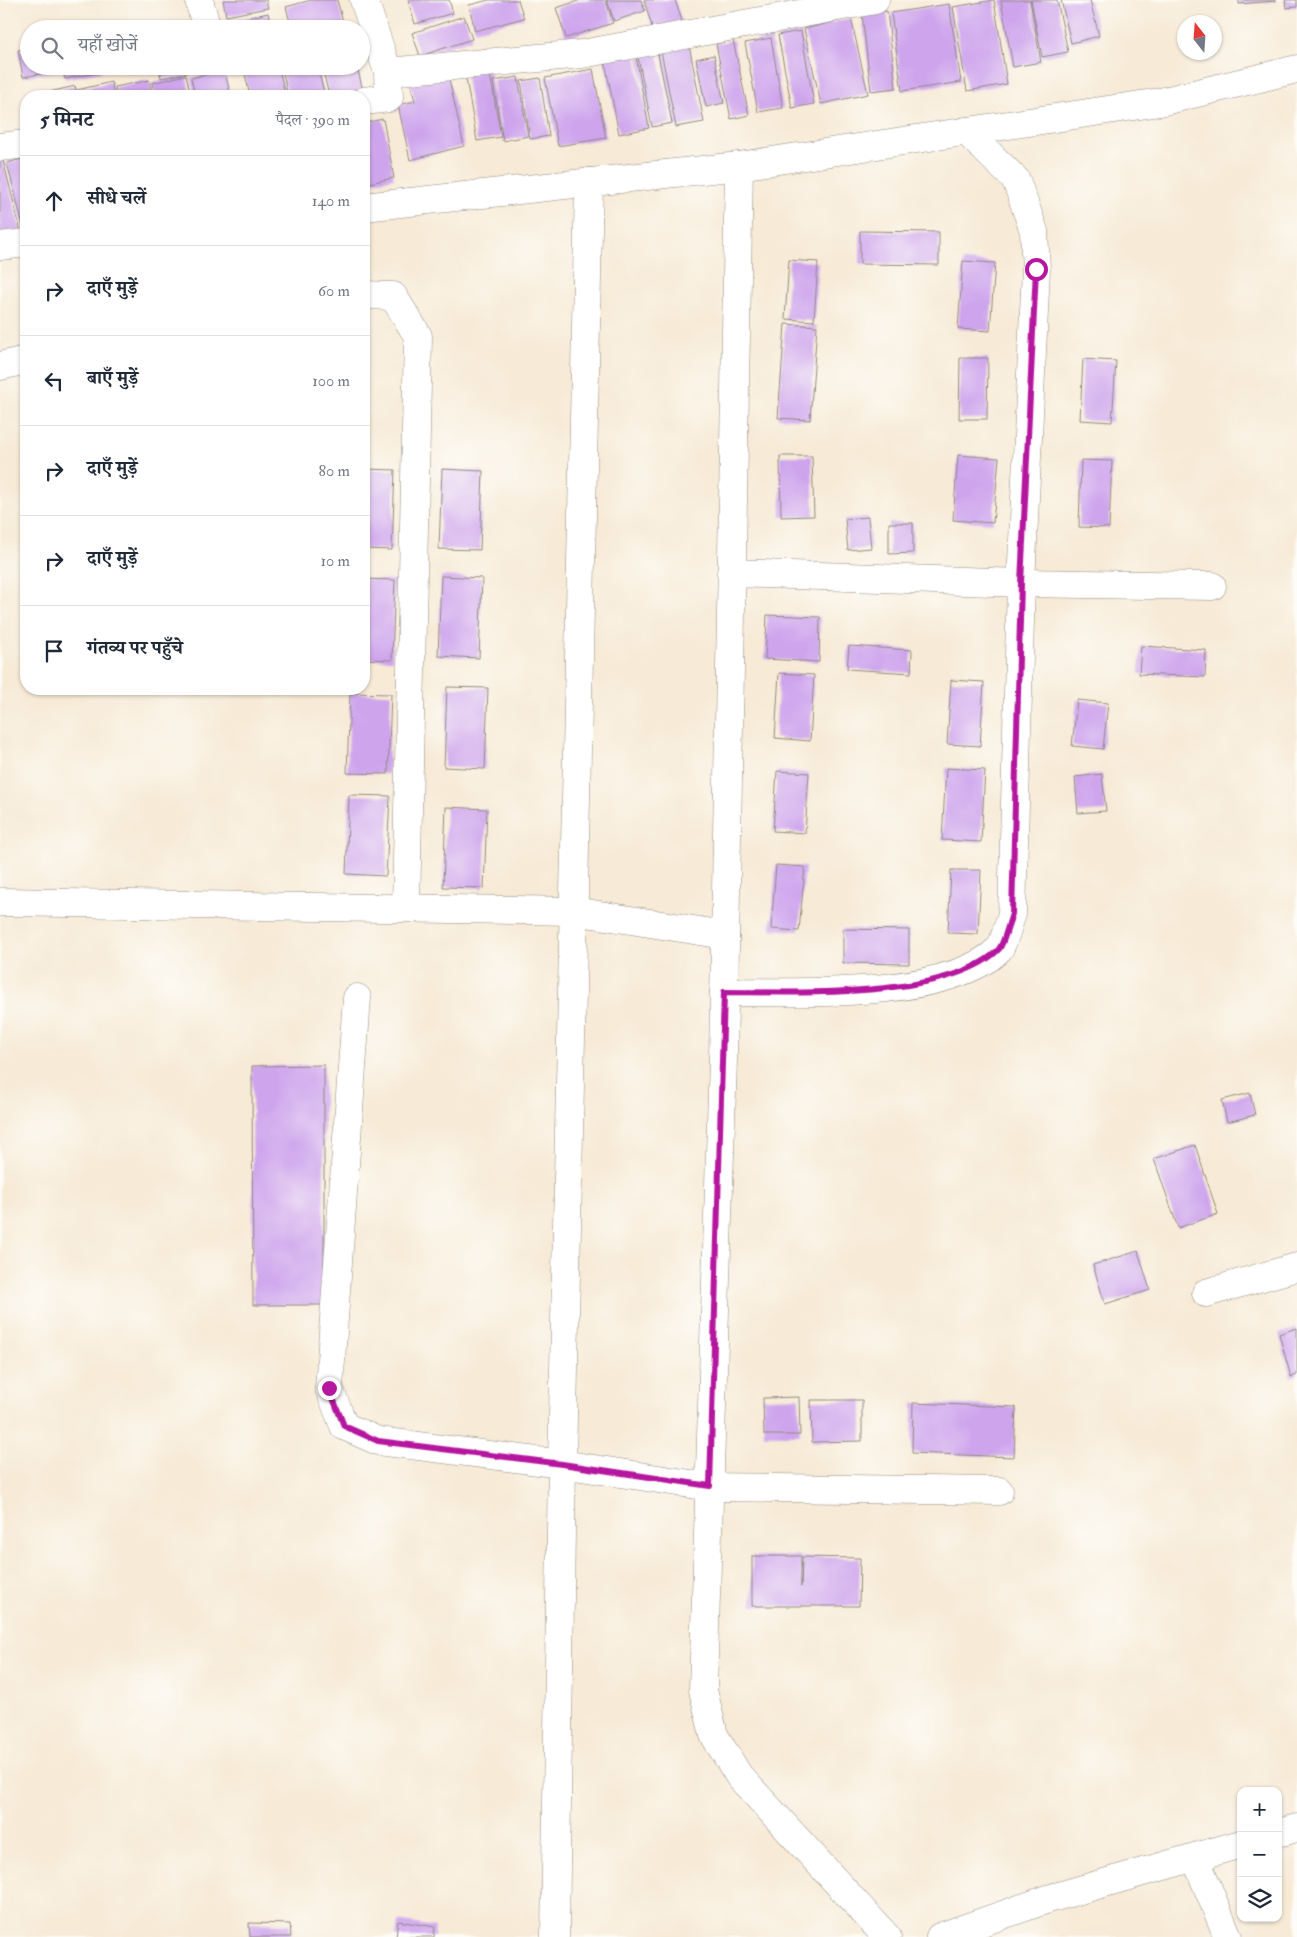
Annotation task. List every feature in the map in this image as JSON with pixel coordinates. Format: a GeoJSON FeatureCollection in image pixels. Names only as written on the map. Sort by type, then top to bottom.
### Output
{"type":"FeatureCollection","features":[{"type":"Feature","properties":{"kind":"street"},"geometry":{"type":"LineString","coordinates":[[199,0],[205,20]]}},
{"type":"Feature","properties":{"kind":"street"},"geometry":{"type":"LineString","coordinates":[[364,0],[388,72],[389,98],[370,100]]}},
{"type":"Feature","properties":{"kind":"street"},"geometry":{"type":"LineString","coordinates":[[388,72],[582,54],[871,1]]}},
{"type":"Feature","properties":{"kind":"street"},"geometry":{"type":"LineString","coordinates":[[370,205],[739,166],[1160,102],[1297,69]]}},
{"type":"Feature","properties":{"kind":"street"},"geometry":{"type":"LineString","coordinates":[[724,992],[843,992],[915,984],[971,969],[1000,948],[1012,914],[1021,583],[1036,269],[1034,230],[1016,180],[966,131]]}},
{"type":"Feature","properties":{"kind":"street"},"geometry":{"type":"LineString","coordinates":[[0,146],[20,144]]}},
{"type":"Feature","properties":{"kind":"street"},"geometry":{"type":"LineString","coordinates":[[739,166],[724,992],[703,1690],[714,1735],[739,1776],[887,1937]]}},
{"type":"Feature","properties":{"kind":"street"},"geometry":{"type":"LineString","coordinates":[[555,1937],[562,1464],[589,182]]}},
{"type":"Feature","properties":{"kind":"street"},"geometry":{"type":"LineString","coordinates":[[0,246],[20,244]]}},
{"type":"Feature","properties":{"kind":"street"},"geometry":{"type":"LineString","coordinates":[[370,295],[393,296],[418,336],[406,908]]}},
{"type":"Feature","properties":{"kind":"street"},"geometry":{"type":"LineString","coordinates":[[0,366],[20,361]]}},
{"type":"Feature","properties":{"kind":"street"},"geometry":{"type":"LineString","coordinates":[[731,573],[1021,583],[1212,586]]}},
{"type":"Feature","properties":{"kind":"street"},"geometry":{"type":"LineString","coordinates":[[0,902],[574,911],[725,935]]}},
{"type":"Feature","properties":{"kind":"street"},"geometry":{"type":"LineString","coordinates":[[357,998],[329,1388],[344,1426],[378,1441],[562,1464],[710,1486],[999,1491]]}},
{"type":"Feature","properties":{"kind":"street"},"geometry":{"type":"LineString","coordinates":[[1206,1293],[1297,1268]]}},
{"type":"Feature","properties":{"kind":"street"},"geometry":{"type":"LineString","coordinates":[[1282,1832],[1297,1828]]}},
{"type":"Feature","properties":{"kind":"street"},"geometry":{"type":"LineString","coordinates":[[940,1937],[1048,1899],[1237,1845]]}},
{"type":"Feature","properties":{"kind":"street"},"geometry":{"type":"LineString","coordinates":[[1195,1857],[1228,1937]]}},
{"type":"Feature","properties":{"kind":"building"},"geometry":{"type":"Polygon","coordinates":[[[223,0],[266,0],[268,8],[226,16],[223,0]]]}},
{"type":"Feature","properties":{"kind":"building"},"geometry":{"type":"Polygon","coordinates":[[[311,0],[337,0],[343,20],[290,20],[286,7],[311,0]]]}},
{"type":"Feature","properties":{"kind":"building"},"geometry":{"type":"Polygon","coordinates":[[[408,0],[449,0],[453,13],[415,24],[408,0]]]}},
{"type":"Feature","properties":{"kind":"building"},"geometry":{"type":"Polygon","coordinates":[[[489,0],[518,0],[524,18],[475,31],[469,5],[489,0]]]}},
{"type":"Feature","properties":{"kind":"building"},"geometry":{"type":"Polygon","coordinates":[[[581,0],[606,0],[613,23],[566,38],[556,8],[581,0]]]}},
{"type":"Feature","properties":{"kind":"building"},"geometry":{"type":"Polygon","coordinates":[[[607,0],[641,0],[645,11],[614,21],[607,0]]]}},
{"type":"Feature","properties":{"kind":"building"},"geometry":{"type":"Polygon","coordinates":[[[644,0],[675,0],[682,21],[653,30],[644,0]]]}},
{"type":"Feature","properties":{"kind":"building"},"geometry":{"type":"Polygon","coordinates":[[[994,0],[1007,84],[967,91],[953,7],[994,0]]]}},
{"type":"Feature","properties":{"kind":"building"},"geometry":{"type":"Polygon","coordinates":[[[1001,0],[1030,0],[1041,62],[1013,67],[1001,0]]]}},
{"type":"Feature","properties":{"kind":"building"},"geometry":{"type":"Polygon","coordinates":[[[1031,0],[1057,0],[1068,52],[1042,57],[1031,0]]]}},
{"type":"Feature","properties":{"kind":"building"},"geometry":{"type":"Polygon","coordinates":[[[1061,0],[1090,0],[1099,36],[1071,43],[1061,0]]]}},
{"type":"Feature","properties":{"kind":"building"},"geometry":{"type":"Polygon","coordinates":[[[1239,0],[1276,0],[1276,1],[1239,4],[1239,0]]]}},
{"type":"Feature","properties":{"kind":"building"},"geometry":{"type":"Polygon","coordinates":[[[1285,0],[1297,0],[1297,7],[1286,8],[1285,0]]]}},
{"type":"Feature","properties":{"kind":"building"},"geometry":{"type":"Polygon","coordinates":[[[949,4],[961,82],[902,91],[891,13],[949,4]]]}},
{"type":"Feature","properties":{"kind":"building"},"geometry":{"type":"Polygon","coordinates":[[[887,11],[896,88],[871,91],[862,14],[887,11]]]}},
{"type":"Feature","properties":{"kind":"building"},"geometry":{"type":"Polygon","coordinates":[[[268,13],[270,20],[237,20],[268,13]]]}},
{"type":"Feature","properties":{"kind":"building"},"geometry":{"type":"Polygon","coordinates":[[[464,16],[472,39],[420,56],[412,33],[464,16]]]}},
{"type":"Feature","properties":{"kind":"building"},"geometry":{"type":"Polygon","coordinates":[[[851,18],[868,94],[821,104],[804,29],[851,18]]]}},
{"type":"Feature","properties":{"kind":"building"},"geometry":{"type":"Polygon","coordinates":[[[801,31],[814,104],[792,108],[778,35],[801,31]]]}},
{"type":"Feature","properties":{"kind":"building"},"geometry":{"type":"Polygon","coordinates":[[[771,38],[783,108],[758,112],[745,43],[771,38]]]}},
{"type":"Feature","properties":{"kind":"building"},"geometry":{"type":"Polygon","coordinates":[[[733,40],[749,115],[731,119],[716,44],[733,40]]]}},
{"type":"Feature","properties":{"kind":"building"},"geometry":{"type":"Polygon","coordinates":[[[689,45],[704,122],[676,127],[661,51],[689,45]]]}},
{"type":"Feature","properties":{"kind":"building"},"geometry":{"type":"Polygon","coordinates":[[[635,51],[649,128],[619,134],[604,57],[635,51]]]}},
{"type":"Feature","properties":{"kind":"building"},"geometry":{"type":"Polygon","coordinates":[[[658,54],[672,123],[652,127],[638,57],[658,54]]]}},
{"type":"Feature","properties":{"kind":"building"},"geometry":{"type":"Polygon","coordinates":[[[714,55],[724,103],[706,107],[696,59],[714,55]]]}},
{"type":"Feature","properties":{"kind":"building"},"geometry":{"type":"Polygon","coordinates":[[[489,68],[501,137],[477,141],[465,73],[489,68]]]}},
{"type":"Feature","properties":{"kind":"building"},"geometry":{"type":"Polygon","coordinates":[[[593,69],[606,138],[558,146],[545,78],[593,69]]]}},
{"type":"Feature","properties":{"kind":"building"},"geometry":{"type":"Polygon","coordinates":[[[447,70],[464,146],[410,160],[398,105],[415,101],[409,78],[447,70]]]}},
{"type":"Feature","properties":{"kind":"building"},"geometry":{"type":"Polygon","coordinates":[[[64,75],[86,75],[65,79],[64,75]]]}},
{"type":"Feature","properties":{"kind":"building"},"geometry":{"type":"Polygon","coordinates":[[[160,75],[177,75],[161,78],[160,75]]]}},
{"type":"Feature","properties":{"kind":"building"},"geometry":{"type":"Polygon","coordinates":[[[186,75],[190,90],[154,90],[152,83],[186,75]]]}},
{"type":"Feature","properties":{"kind":"building"},"geometry":{"type":"Polygon","coordinates":[[[203,75],[225,75],[229,90],[194,90],[191,78],[203,75]]]}},
{"type":"Feature","properties":{"kind":"building"},"geometry":{"type":"Polygon","coordinates":[[[245,75],[280,75],[284,90],[249,90],[245,75]]]}},
{"type":"Feature","properties":{"kind":"building"},"geometry":{"type":"Polygon","coordinates":[[[284,75],[319,75],[323,90],[287,90],[284,75]]]}},
{"type":"Feature","properties":{"kind":"building"},"geometry":{"type":"Polygon","coordinates":[[[324,75],[359,75],[363,90],[328,90],[324,75]]]}},
{"type":"Feature","properties":{"kind":"building"},"geometry":{"type":"Polygon","coordinates":[[[518,77],[528,136],[503,141],[493,81],[518,77]]]}},
{"type":"Feature","properties":{"kind":"building"},"geometry":{"type":"Polygon","coordinates":[[[540,78],[549,136],[530,139],[521,81],[540,78]]]}},
{"type":"Feature","properties":{"kind":"building"},"geometry":{"type":"Polygon","coordinates":[[[149,80],[152,90],[116,90],[115,87],[149,80]]]}},
{"type":"Feature","properties":{"kind":"building"},"geometry":{"type":"Polygon","coordinates":[[[111,82],[113,90],[77,90],[111,82]]]}},
{"type":"Feature","properties":{"kind":"building"},"geometry":{"type":"Polygon","coordinates":[[[75,86],[76,90],[58,90],[75,86]]]}},
{"type":"Feature","properties":{"kind":"building"},"geometry":{"type":"Polygon","coordinates":[[[383,119],[394,178],[370,183],[370,122],[383,119]]]}},
{"type":"Feature","properties":{"kind":"building"},"geometry":{"type":"Polygon","coordinates":[[[3,160],[20,228],[20,232],[2,237],[0,231],[0,161],[3,160]]]}},
{"type":"Feature","properties":{"kind":"building"},"geometry":{"type":"Polygon","coordinates":[[[20,160],[20,214],[7,163],[20,160]]]}},
{"type":"Feature","properties":{"kind":"building"},"geometry":{"type":"Polygon","coordinates":[[[860,231],[939,232],[939,265],[860,264],[860,231]]]}},
{"type":"Feature","properties":{"kind":"building"},"geometry":{"type":"Polygon","coordinates":[[[789,260],[818,262],[814,321],[785,319],[789,260]]]}},
{"type":"Feature","properties":{"kind":"building"},"geometry":{"type":"Polygon","coordinates":[[[963,261],[995,263],[990,331],[958,329],[963,261]]]}},
{"type":"Feature","properties":{"kind":"building"},"geometry":{"type":"Polygon","coordinates":[[[785,324],[817,326],[810,420],[778,418],[785,324]]]}},
{"type":"Feature","properties":{"kind":"building"},"geometry":{"type":"Polygon","coordinates":[[[960,358],[988,358],[987,419],[959,419],[960,358]]]}},
{"type":"Feature","properties":{"kind":"building"},"geometry":{"type":"Polygon","coordinates":[[[1083,359],[1116,361],[1112,422],[1080,420],[1083,359]]]}},
{"type":"Feature","properties":{"kind":"building"},"geometry":{"type":"Polygon","coordinates":[[[958,455],[999,458],[993,523],[953,520],[958,455]]]}},
{"type":"Feature","properties":{"kind":"building"},"geometry":{"type":"Polygon","coordinates":[[[780,456],[812,456],[814,516],[781,517],[780,456]]]}},
{"type":"Feature","properties":{"kind":"building"},"geometry":{"type":"Polygon","coordinates":[[[1081,460],[1112,461],[1109,528],[1079,527],[1081,460]]]}},
{"type":"Feature","properties":{"kind":"building"},"geometry":{"type":"Polygon","coordinates":[[[370,469],[395,470],[392,550],[370,549],[370,469]]]}},
{"type":"Feature","properties":{"kind":"building"},"geometry":{"type":"Polygon","coordinates":[[[442,469],[483,471],[480,550],[439,549],[442,469]]]}},
{"type":"Feature","properties":{"kind":"building"},"geometry":{"type":"Polygon","coordinates":[[[868,517],[871,548],[848,550],[845,519],[868,517]]]}},
{"type":"Feature","properties":{"kind":"building"},"geometry":{"type":"Polygon","coordinates":[[[889,523],[913,523],[913,553],[889,554],[889,523]]]}},
{"type":"Feature","properties":{"kind":"building"},"geometry":{"type":"Polygon","coordinates":[[[441,576],[482,578],[479,658],[438,656],[441,576]]]}},
{"type":"Feature","properties":{"kind":"building"},"geometry":{"type":"Polygon","coordinates":[[[370,579],[395,580],[392,660],[370,659],[370,579]]]}},
{"type":"Feature","properties":{"kind":"building"},"geometry":{"type":"Polygon","coordinates":[[[767,615],[820,617],[819,662],[765,659],[767,615]]]}},
{"type":"Feature","properties":{"kind":"building"},"geometry":{"type":"Polygon","coordinates":[[[849,646],[912,650],[911,673],[847,669],[849,646]]]}},
{"type":"Feature","properties":{"kind":"building"},"geometry":{"type":"Polygon","coordinates":[[[1141,646],[1206,650],[1205,677],[1139,674],[1141,646]]]}},
{"type":"Feature","properties":{"kind":"building"},"geometry":{"type":"Polygon","coordinates":[[[779,673],[814,675],[810,741],[775,738],[779,673]]]}},
{"type":"Feature","properties":{"kind":"building"},"geometry":{"type":"Polygon","coordinates":[[[951,680],[984,682],[980,746],[947,744],[951,680]]]}},
{"type":"Feature","properties":{"kind":"building"},"geometry":{"type":"Polygon","coordinates":[[[447,687],[488,688],[485,769],[444,767],[447,687]]]}},
{"type":"Feature","properties":{"kind":"building"},"geometry":{"type":"Polygon","coordinates":[[[391,694],[388,774],[347,773],[350,695],[391,694]]]}},
{"type":"Feature","properties":{"kind":"building"},"geometry":{"type":"Polygon","coordinates":[[[1077,700],[1108,703],[1103,749],[1072,746],[1077,700]]]}},
{"type":"Feature","properties":{"kind":"building"},"geometry":{"type":"Polygon","coordinates":[[[946,768],[985,770],[981,842],[942,840],[946,768]]]}},
{"type":"Feature","properties":{"kind":"building"},"geometry":{"type":"Polygon","coordinates":[[[777,771],[809,773],[805,833],[773,831],[777,771]]]}},
{"type":"Feature","properties":{"kind":"building"},"geometry":{"type":"Polygon","coordinates":[[[1102,774],[1106,811],[1078,813],[1075,777],[1102,774]]]}},
{"type":"Feature","properties":{"kind":"building"},"geometry":{"type":"Polygon","coordinates":[[[349,795],[390,796],[386,876],[346,874],[349,795]]]}},
{"type":"Feature","properties":{"kind":"building"},"geometry":{"type":"Polygon","coordinates":[[[446,807],[487,809],[484,888],[443,887],[446,807]]]}},
{"type":"Feature","properties":{"kind":"building"},"geometry":{"type":"Polygon","coordinates":[[[776,865],[805,867],[799,931],[771,929],[776,865]]]}},
{"type":"Feature","properties":{"kind":"building"},"geometry":{"type":"Polygon","coordinates":[[[951,870],[981,870],[978,934],[948,933],[951,870]]]}},
{"type":"Feature","properties":{"kind":"building"},"geometry":{"type":"Polygon","coordinates":[[[843,929],[909,930],[909,964],[843,963],[843,929]]]}},
{"type":"Feature","properties":{"kind":"building"},"geometry":{"type":"Polygon","coordinates":[[[324,1065],[324,1305],[253,1305],[252,1066],[324,1065]]]}},
{"type":"Feature","properties":{"kind":"building"},"geometry":{"type":"Polygon","coordinates":[[[1250,1093],[1255,1115],[1227,1122],[1222,1100],[1250,1093]]]}},
{"type":"Feature","properties":{"kind":"building"},"geometry":{"type":"Polygon","coordinates":[[[1195,1145],[1218,1214],[1178,1228],[1154,1159],[1195,1145]]]}},
{"type":"Feature","properties":{"kind":"building"},"geometry":{"type":"Polygon","coordinates":[[[1138,1251],[1150,1290],[1105,1304],[1093,1265],[1138,1251]]]}},
{"type":"Feature","properties":{"kind":"building"},"geometry":{"type":"Polygon","coordinates":[[[1297,1328],[1297,1375],[1291,1377],[1279,1334],[1297,1328]]]}},
{"type":"Feature","properties":{"kind":"building"},"geometry":{"type":"Polygon","coordinates":[[[799,1397],[800,1435],[764,1435],[763,1398],[799,1397]]]}},
{"type":"Feature","properties":{"kind":"building"},"geometry":{"type":"Polygon","coordinates":[[[811,1400],[862,1400],[862,1441],[812,1442],[811,1400]]]}},
{"type":"Feature","properties":{"kind":"building"},"geometry":{"type":"Polygon","coordinates":[[[913,1403],[1016,1407],[1014,1457],[912,1453],[913,1403]]]}},
{"type":"Feature","properties":{"kind":"building"},"geometry":{"type":"Polygon","coordinates":[[[752,1556],[801,1556],[801,1587],[802,1557],[860,1558],[859,1606],[752,1606],[752,1556]]]}},
{"type":"Feature","properties":{"kind":"building"},"geometry":{"type":"Polygon","coordinates":[[[398,1921],[435,1927],[434,1937],[396,1937],[398,1921]]]}},
{"type":"Feature","properties":{"kind":"building"},"geometry":{"type":"Polygon","coordinates":[[[249,1923],[290,1924],[291,1937],[250,1937],[249,1923]]]}},
{"type":"Feature","properties":{"kind":"route"},"geometry":{"type":"LineString","coordinates":[[329,1388],[344,1426],[378,1441],[562,1464],[710,1486],[724,992],[843,992],[915,984],[971,969],[1000,948],[1012,914],[1021,583],[1036,269]]}}]}
